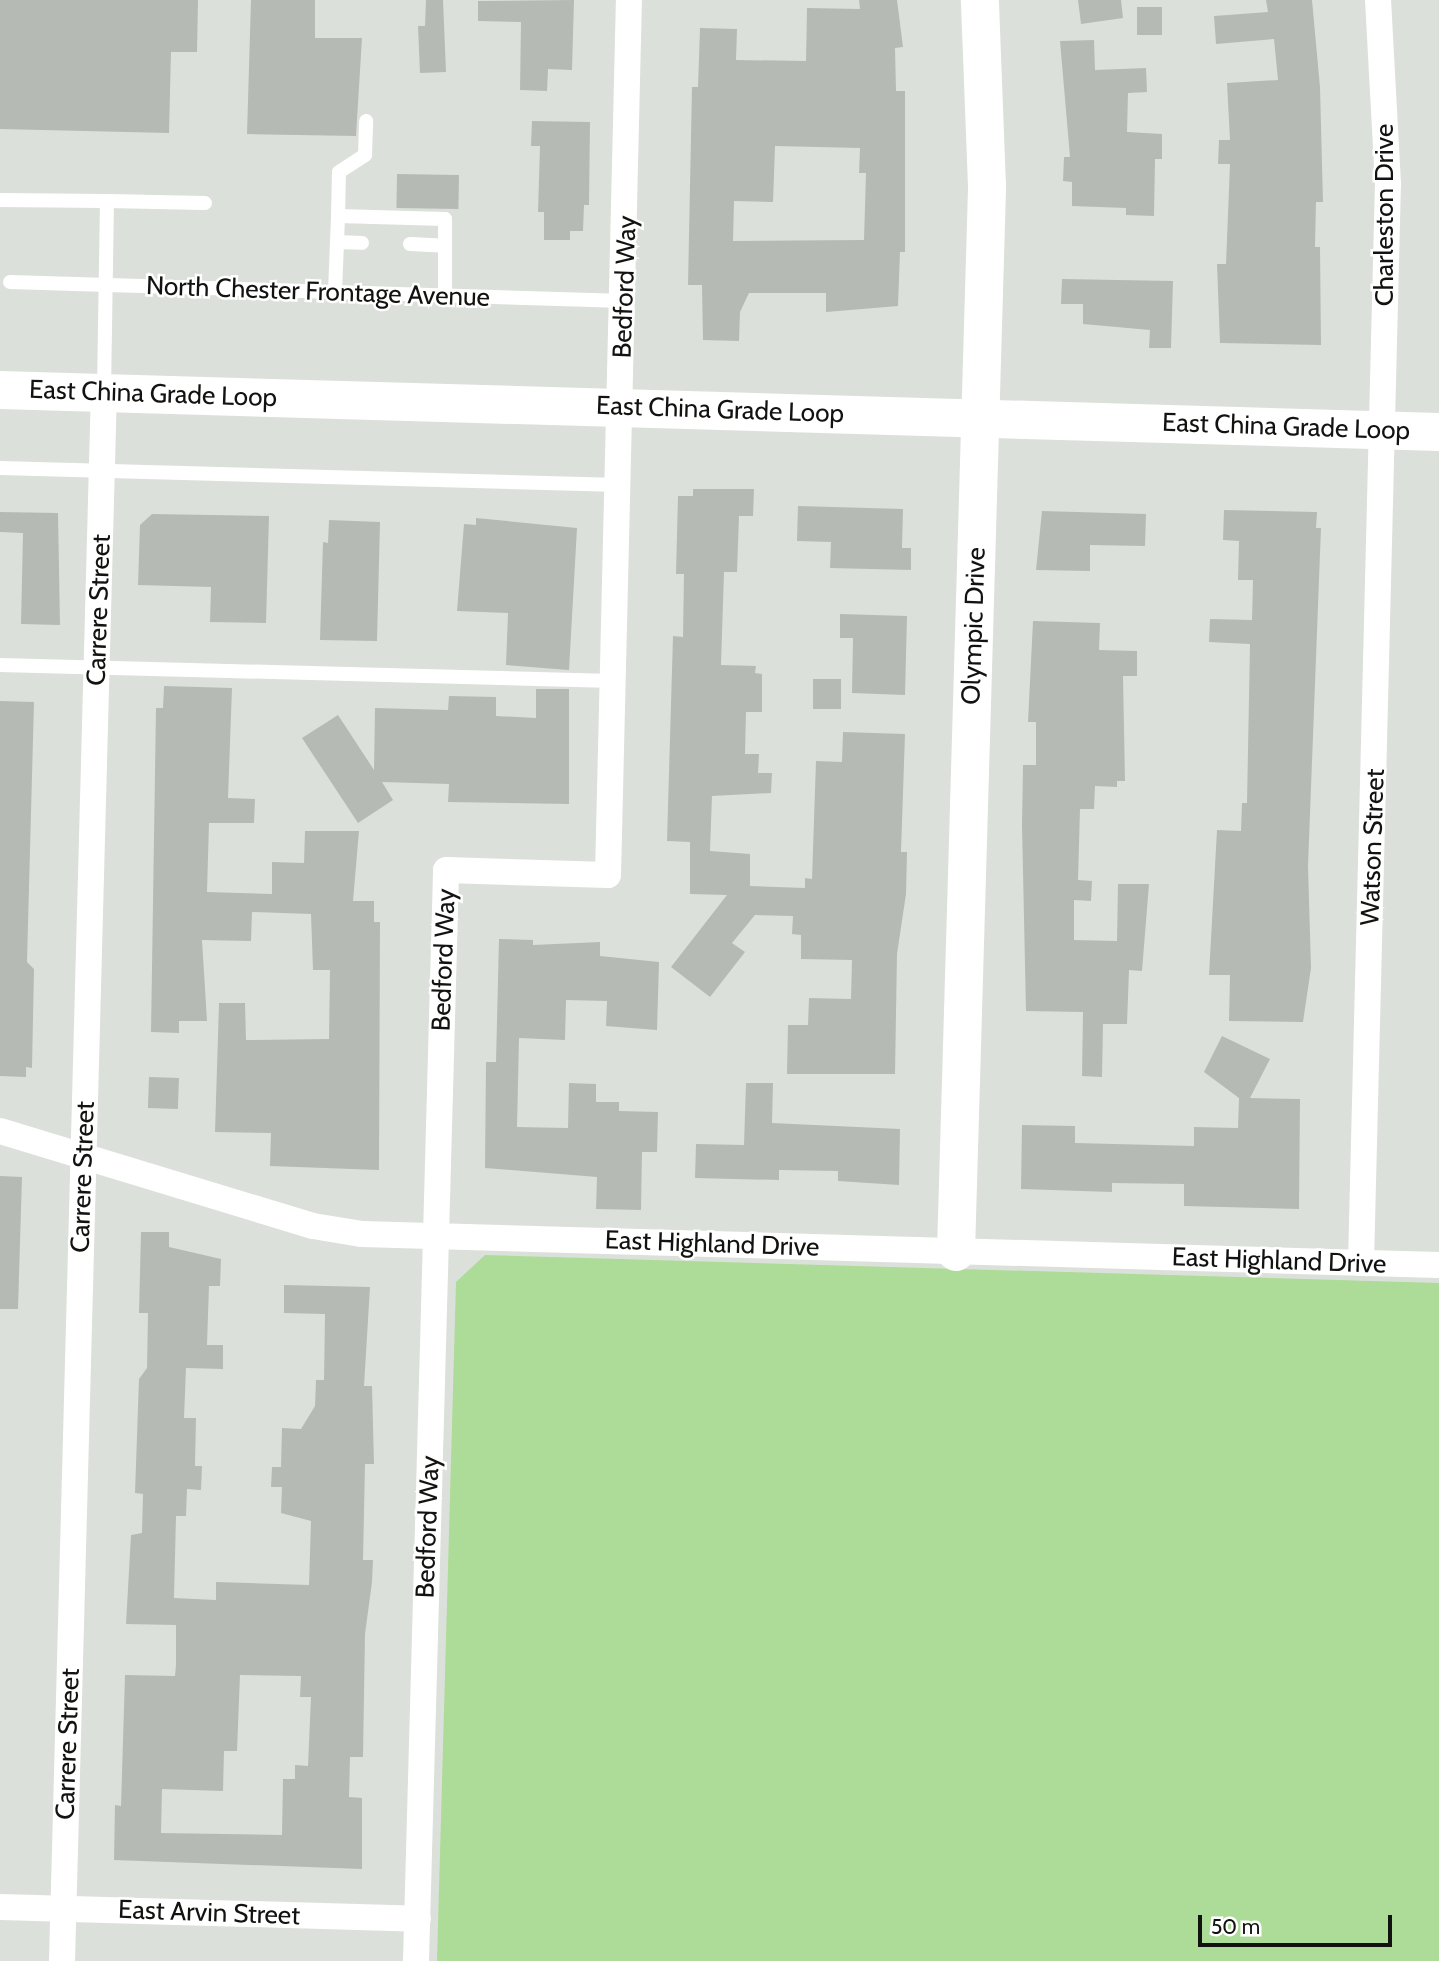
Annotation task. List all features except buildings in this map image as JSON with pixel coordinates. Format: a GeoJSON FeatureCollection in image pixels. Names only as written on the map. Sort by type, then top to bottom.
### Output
{"type":"FeatureCollection","features":[{"type":"Feature","properties":{"kind":"main road","name":"Olympic Drive"},"geometry":{"type":"LineString","coordinates":[[956,1252],[987,186],[980,0]]}},
{"type":"Feature","properties":{"kind":"main road","name":"East China Grade Loop"},"geometry":{"type":"LineString","coordinates":[[0,390],[1439,432]]}},
{"type":"Feature","properties":{"kind":"street","name":"Bedford Way"},"geometry":{"type":"LineString","coordinates":[[416,1961],[446,870],[608,875],[625,301],[629,0]]}},
{"type":"Feature","properties":{"kind":"street","name":"Charleston Drive"},"geometry":{"type":"LineString","coordinates":[[1378,0],[1388,184],[1381,430]]}},
{"type":"Feature","properties":{"kind":"street","name":"Carrere Street"},"geometry":{"type":"LineString","coordinates":[[62,1961],[104,393]]}},
{"type":"Feature","properties":{"kind":"street","name":"Watson Street"},"geometry":{"type":"LineString","coordinates":[[1361,1263],[1381,430]]}},
{"type":"Feature","properties":{"kind":"street","name":"East Highland Drive"},"geometry":{"type":"LineString","coordinates":[[0,1131],[313,1226],[436,1236],[1439,1265]]}},
{"type":"Feature","properties":{"kind":"street","name":"East Arvin Street"},"geometry":{"type":"LineString","coordinates":[[0,1907],[418,1919]]}},
{"type":"Feature","properties":{"kind":"lane"},"geometry":{"type":"LineString","coordinates":[[335,292],[339,172],[365,155],[366,121]]}},
{"type":"Feature","properties":{"kind":"lane"},"geometry":{"type":"LineString","coordinates":[[0,200],[205,203]]}},
{"type":"Feature","properties":{"kind":"lane"},"geometry":{"type":"LineString","coordinates":[[104,393],[107,201]]}},
{"type":"Feature","properties":{"kind":"lane"},"geometry":{"type":"LineString","coordinates":[[338,216],[445,219],[444,296]]}},
{"type":"Feature","properties":{"kind":"lane"},"geometry":{"type":"LineString","coordinates":[[337,242],[362,243]]}},
{"type":"Feature","properties":{"kind":"lane"},"geometry":{"type":"LineString","coordinates":[[410,244],[445,246]]}},
{"type":"Feature","properties":{"kind":"lane","name":"North Chester Frontage Avenue"},"geometry":{"type":"LineString","coordinates":[[10,282],[625,301]]}},
{"type":"Feature","properties":{"kind":"lane"},"geometry":{"type":"LineString","coordinates":[[0,468],[620,485]]}},
{"type":"Feature","properties":{"kind":"lane"},"geometry":{"type":"LineString","coordinates":[[0,665],[614,681]]}},
{"type":"Feature","properties":{"kind":"green space"},"geometry":{"type":"Polygon","coordinates":[[[485,1255],[1439,1283],[1439,1961],[437,1961],[456,1282],[485,1255]]]}}]}
